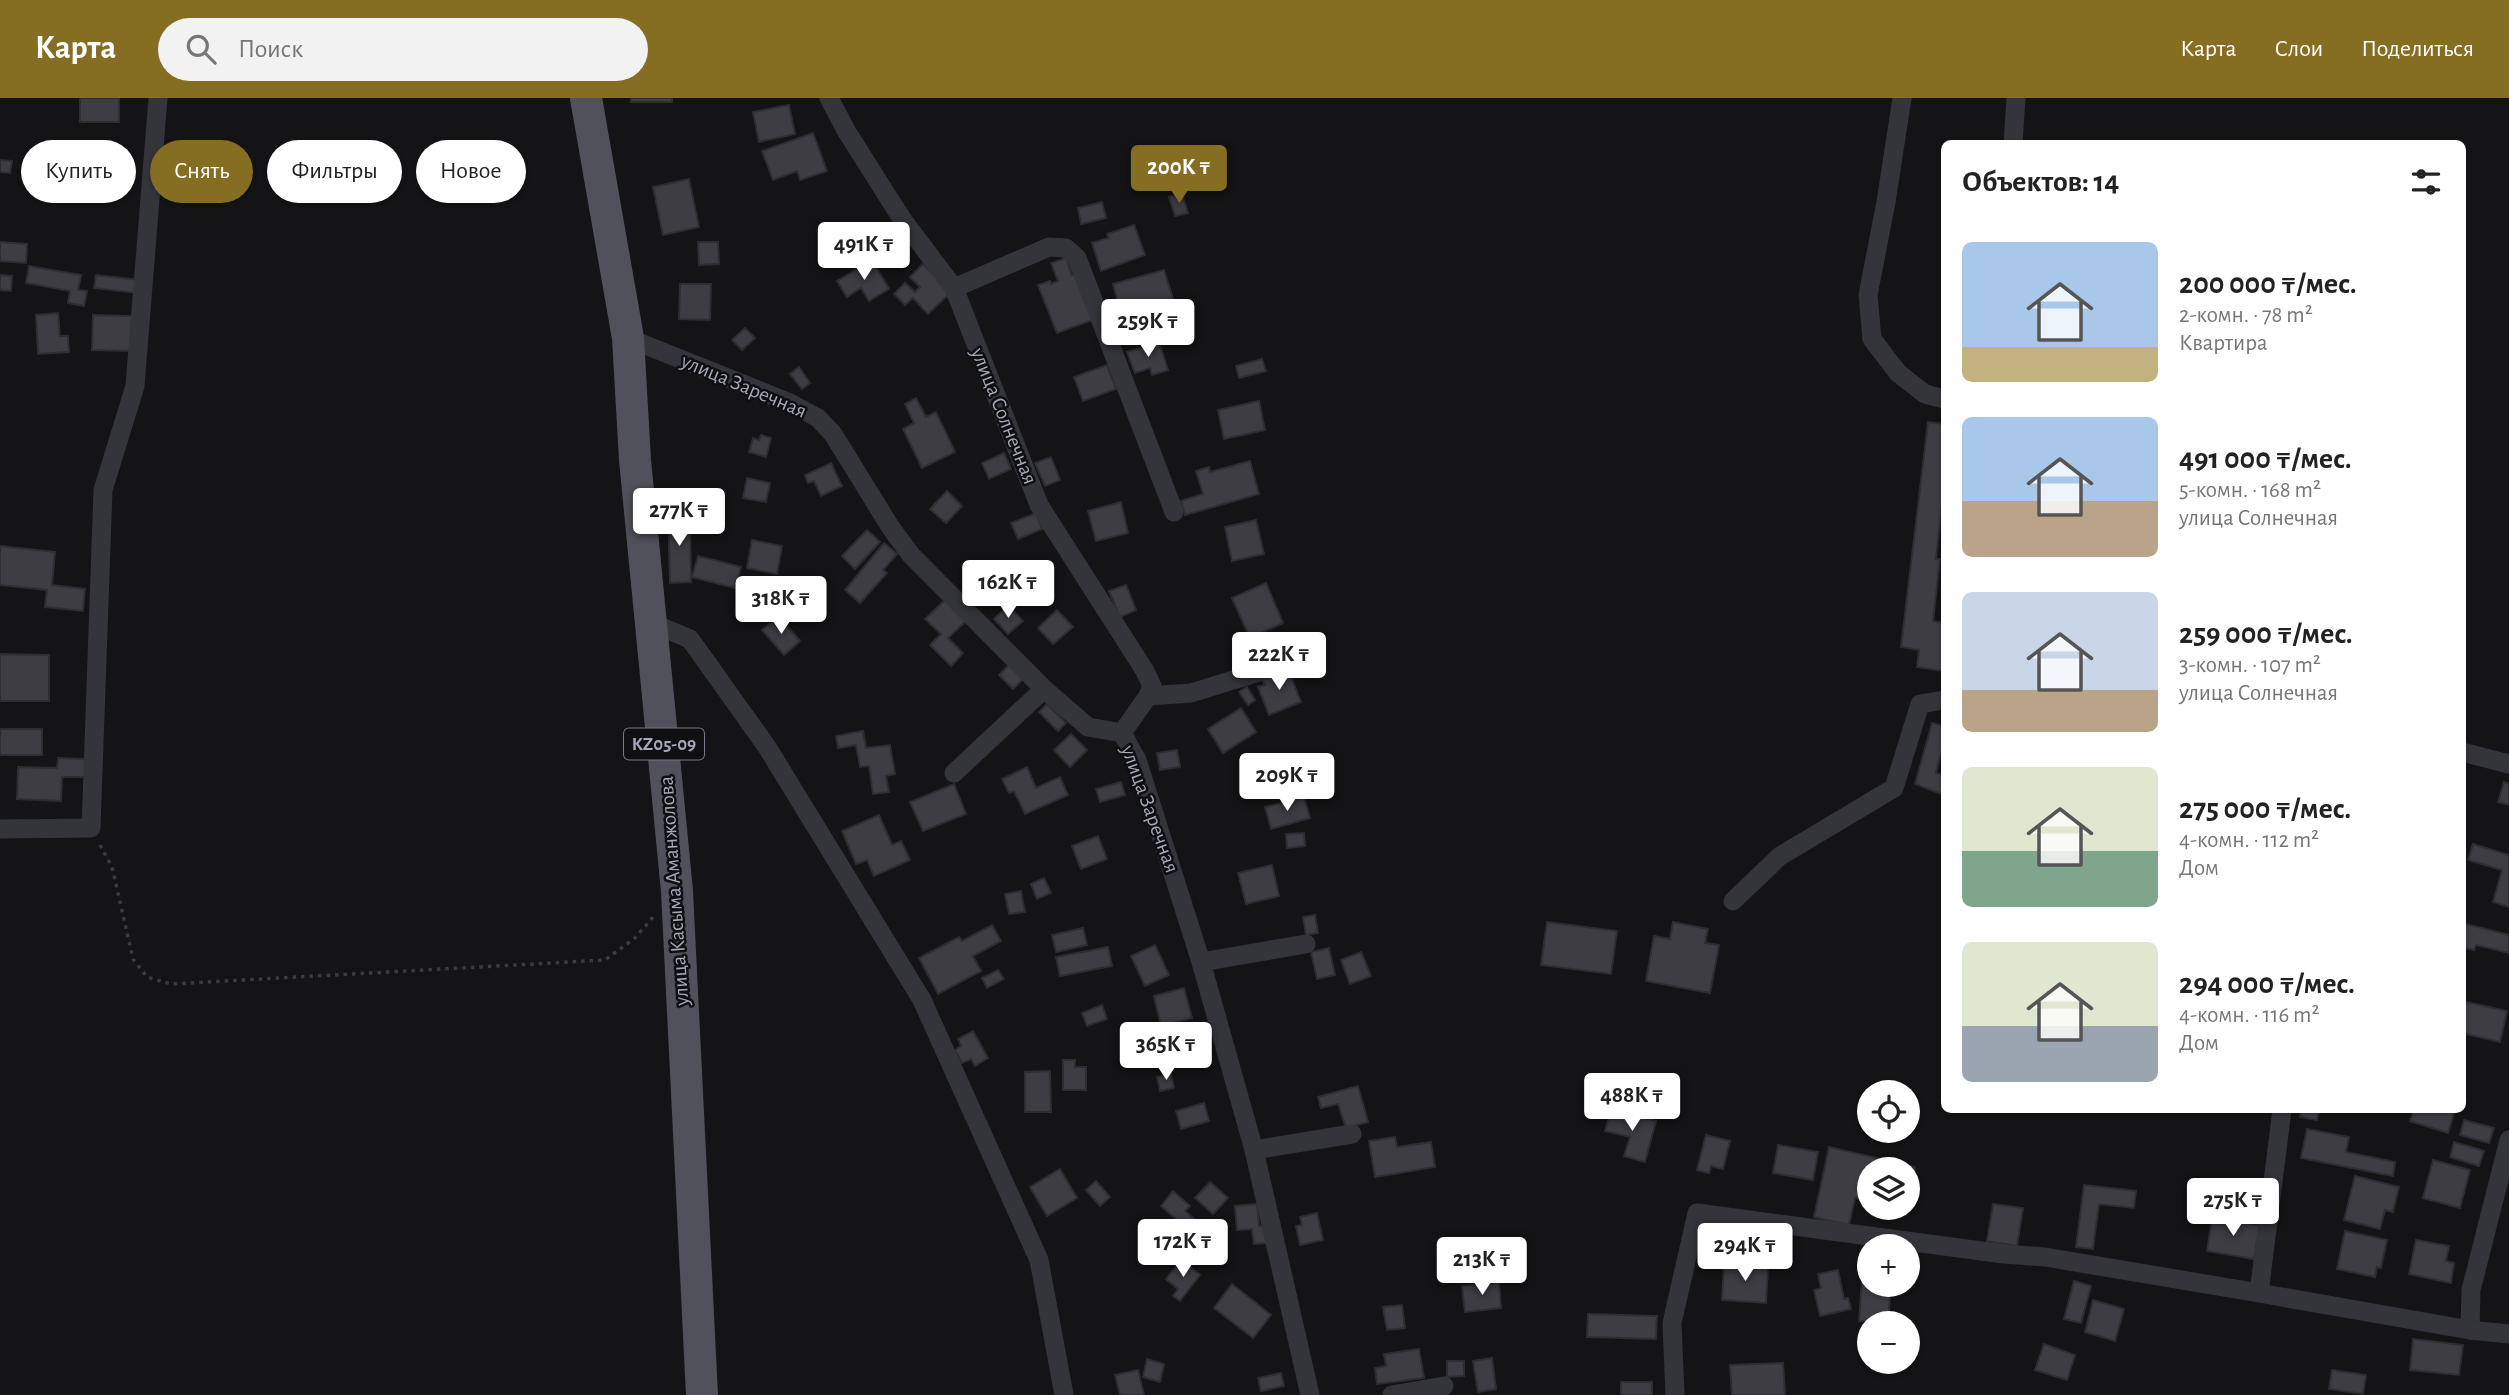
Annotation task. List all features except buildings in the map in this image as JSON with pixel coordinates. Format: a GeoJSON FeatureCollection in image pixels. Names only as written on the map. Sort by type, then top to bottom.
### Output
{"type":"FeatureCollection","features":[{"type":"Feature","properties":{"kind":"main road","name":"улица Касыма Аманжолова"},"geometry":{"type":"LineString","coordinates":[[586,98],[628,338],[635,460],[677,891],[702,1395]]}},
{"type":"Feature","properties":{"kind":"street"},"geometry":{"type":"LineString","coordinates":[[0,829],[91,828],[103,490],[135,386],[158,98]]}},
{"type":"Feature","properties":{"kind":"street","name":"улица Солнечная"},"geometry":{"type":"LineString","coordinates":[[829,98],[847,132],[902,219],[954,288],[1039,505],[1145,671],[1152,686],[1148,696]]}},
{"type":"Feature","properties":{"kind":"street"},"geometry":{"type":"LineString","coordinates":[[1902,98],[1868,295],[1872,339],[1898,373],[1925,394],[1941,398]]}},
{"type":"Feature","properties":{"kind":"street"},"geometry":{"type":"LineString","coordinates":[[2013,140],[2016,98]]}},
{"type":"Feature","properties":{"kind":"street"},"geometry":{"type":"LineString","coordinates":[[954,288],[1049,247],[1066,248],[1077,258],[1174,512]]}},
{"type":"Feature","properties":{"kind":"street","name":"улица Заречная"},"geometry":{"type":"LineString","coordinates":[[628,338],[790,403],[818,418],[833,434],[891,528],[911,555],[1044,690],[1088,727],[1122,733],[1137,760],[1202,962],[1254,1150],[1310,1395]]}},
{"type":"Feature","properties":{"kind":"street"},"geometry":{"type":"LineString","coordinates":[[652,623],[690,639],[767,747],[922,1000],[1039,1260],[1065,1395]]}},
{"type":"Feature","properties":{"kind":"street"},"geometry":{"type":"LineString","coordinates":[[1122,733],[1148,696],[1191,693],[1269,669]]}},
{"type":"Feature","properties":{"kind":"street"},"geometry":{"type":"LineString","coordinates":[[954,772],[1044,690]]}},
{"type":"Feature","properties":{"kind":"street"},"geometry":{"type":"LineString","coordinates":[[1733,901],[1780,856],[1894,788],[1920,704],[1941,700]]}},
{"type":"Feature","properties":{"kind":"street"},"geometry":{"type":"LineString","coordinates":[[2466,752],[2509,764]]}},
{"type":"Feature","properties":{"kind":"street"},"geometry":{"type":"LineString","coordinates":[[1202,962],[1306,944]]}},
{"type":"Feature","properties":{"kind":"street"},"geometry":{"type":"LineString","coordinates":[[2259,1293],[2282,1113]]}},
{"type":"Feature","properties":{"kind":"street"},"geometry":{"type":"LineString","coordinates":[[1254,1150],[1352,1134]]}},
{"type":"Feature","properties":{"kind":"street"},"geometry":{"type":"LineString","coordinates":[[2470,1330],[2471,1290],[2509,1140]]}},
{"type":"Feature","properties":{"kind":"street"},"geometry":{"type":"LineString","coordinates":[[1675,1395],[1672,1322],[1697,1213],[2004,1254],[2045,1257],[2470,1330],[2509,1334]]}},
{"type":"Feature","properties":{"kind":"street"},"geometry":{"type":"LineString","coordinates":[[1392,1395],[1444,1386]]}},
{"type":"Feature","properties":{"kind":"path"},"geometry":{"type":"LineString","coordinates":[[91,828],[112,867],[134,958],[147,977],[171,984],[605,960],[635,937],[677,891]]}}]}
